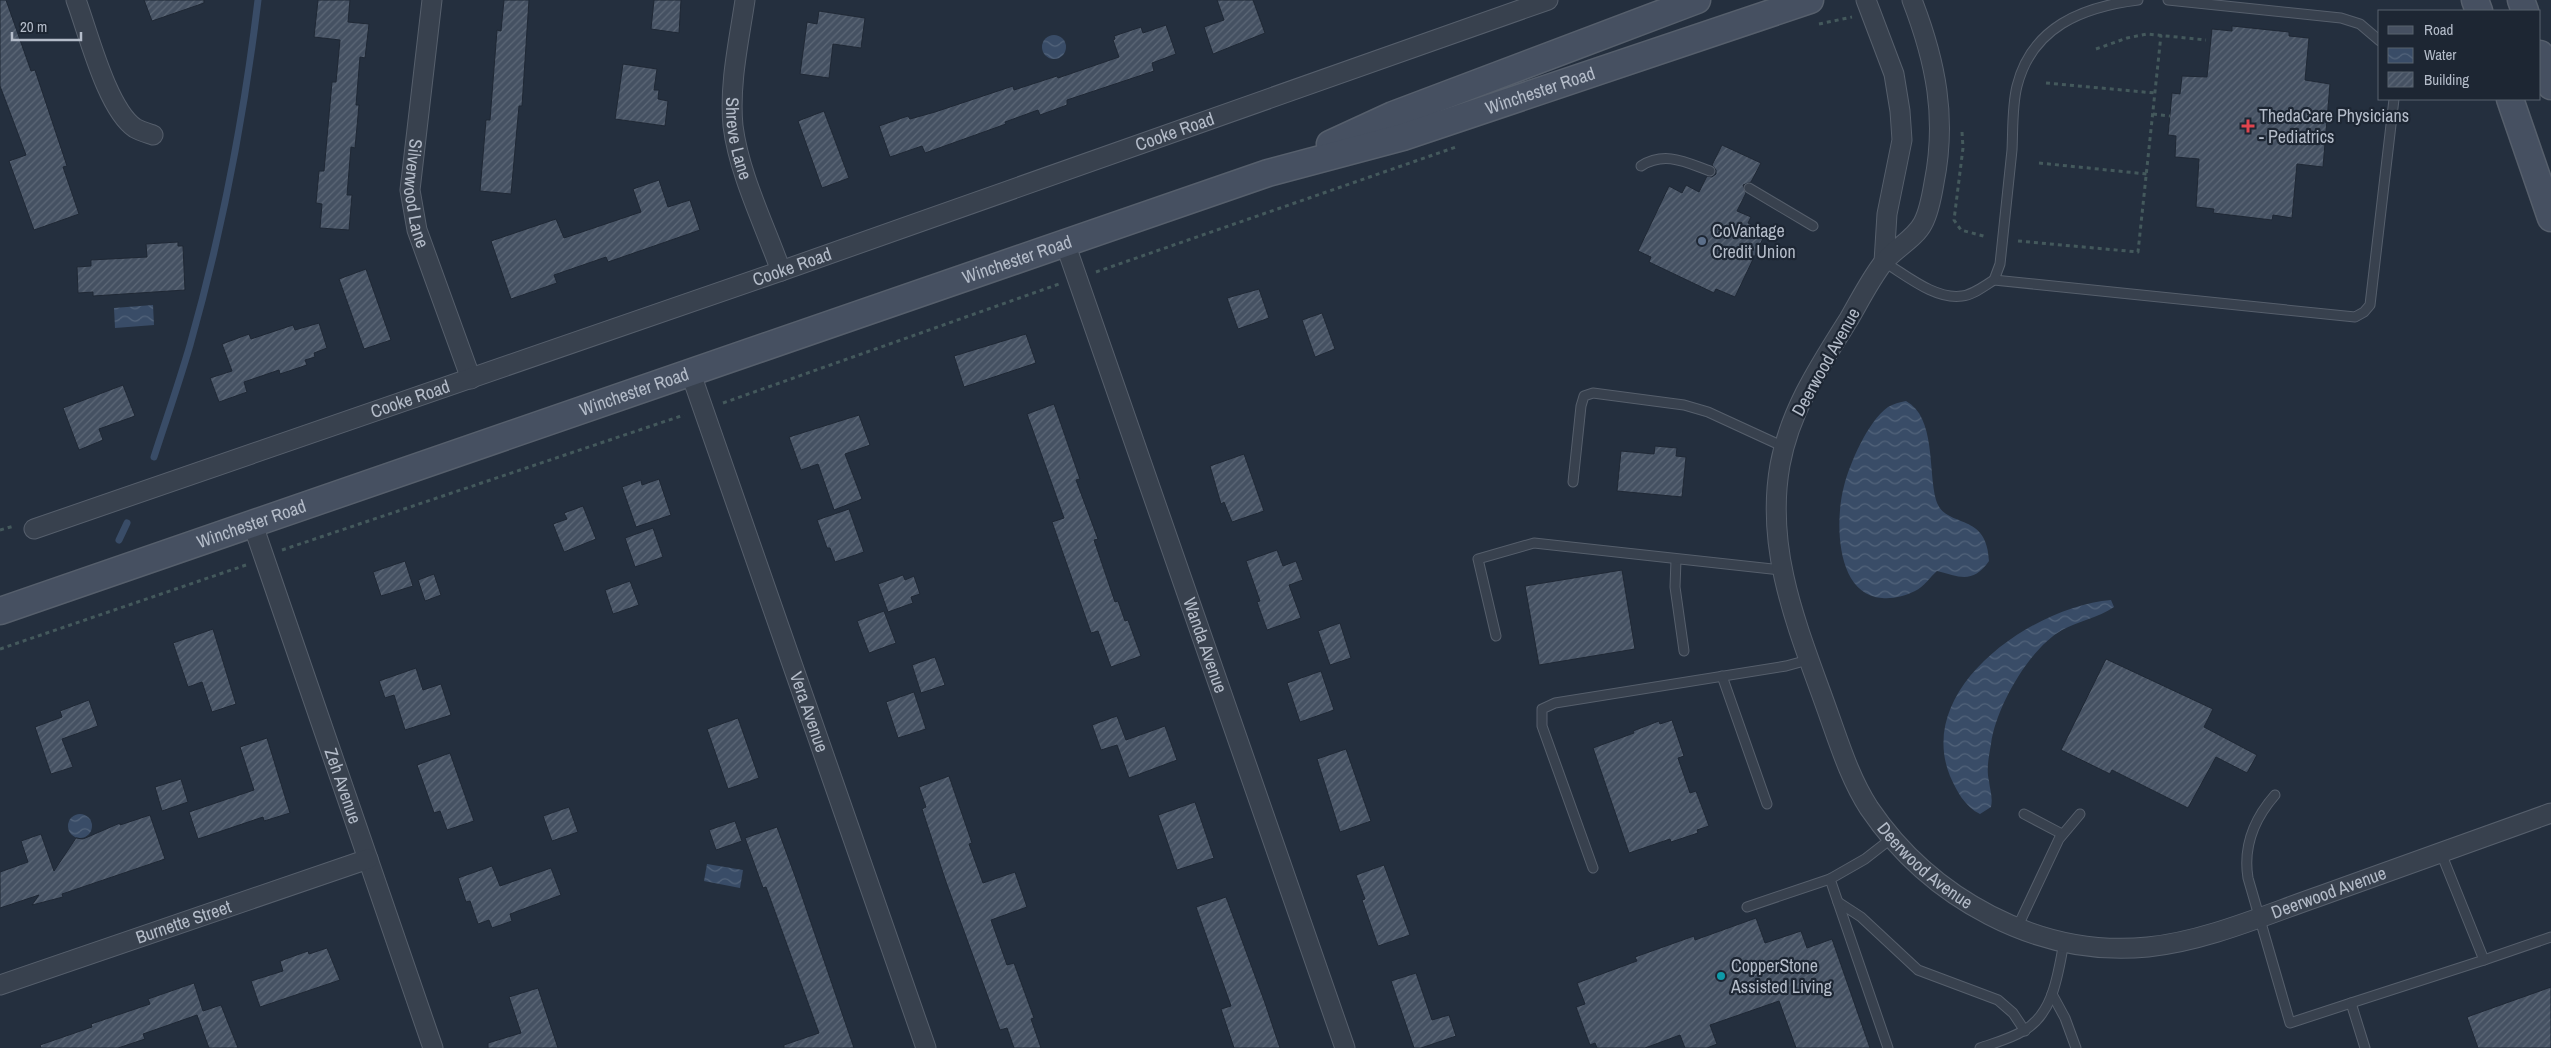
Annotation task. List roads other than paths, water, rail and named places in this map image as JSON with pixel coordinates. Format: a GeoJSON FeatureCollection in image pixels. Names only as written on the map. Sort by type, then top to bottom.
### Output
{"type":"FeatureCollection","features":[{"type":"Feature","properties":{"kind":"main road","name":"Winchester Road"},"geometry":{"type":"LineString","coordinates":[[1268,172],[1392,115],[1697,0]]}},
{"type":"Feature","properties":{"kind":"main road","name":"Winchester Road"},"geometry":{"type":"LineString","coordinates":[[0,611],[690,374],[1268,172],[1403,137],[1810,0]]}},
{"type":"Feature","properties":{"kind":"main road"},"geometry":{"type":"LineString","coordinates":[[2541,57],[2551,86]]}},
{"type":"Feature","properties":{"kind":"main road"},"geometry":{"type":"LineString","coordinates":[[2510,100],[2551,218]]}},
{"type":"Feature","properties":{"kind":"street"},"geometry":{"type":"LineString","coordinates":[[76,0],[110,96],[120,113],[134,127],[152,135]]}},
{"type":"Feature","properties":{"kind":"street","name":"Silverwood Lane"},"geometry":{"type":"LineString","coordinates":[[432,0],[410,190],[417,230],[471,379]]}},
{"type":"Feature","properties":{"kind":"street","name":"Shreve Lane"},"geometry":{"type":"LineString","coordinates":[[745,0],[733,86],[733,127],[743,166],[781,272]]}},
{"type":"Feature","properties":{"kind":"street","name":"Cooke Road"},"geometry":{"type":"LineString","coordinates":[[34,529],[781,272],[1548,0]]}},
{"type":"Feature","properties":{"kind":"street","name":"Deerwood Avenue"},"geometry":{"type":"LineString","coordinates":[[1912,0],[1932,58],[1936,79],[1941,146],[1933,190],[1923,225],[1884,262],[1803,395],[1780,465],[1776,507],[1777,546],[1781,570],[1808,660],[1848,768],[1867,805],[1892,838],[1920,868],[1956,895],[2017,929],[2064,942],[2102,947],[2147,947],[2182,940],[2260,917],[2551,813]]}},
{"type":"Feature","properties":{"kind":"street","name":"Deerwood Avenue"},"geometry":{"type":"LineString","coordinates":[[1868,4],[1894,74],[1898,92],[1902,140],[1887,214],[1884,262]]}},
{"type":"Feature","properties":{"kind":"street","name":"Wanda Avenue"},"geometry":{"type":"LineString","coordinates":[[1064,243],[1078,278],[1345,1048]]}},
{"type":"Feature","properties":{"kind":"street","name":"Vera Avenue"},"geometry":{"type":"LineString","coordinates":[[690,374],[926,1048]]}},
{"type":"Feature","properties":{"kind":"street","name":"Zeh Avenue"},"geometry":{"type":"LineString","coordinates":[[253,525],[433,1048]]}},
{"type":"Feature","properties":{"kind":"street","name":"Burnette Street"},"geometry":{"type":"LineString","coordinates":[[0,985],[368,859]]}},
{"type":"Feature","properties":{"kind":"lane"},"geometry":{"type":"LineString","coordinates":[[1994,280],[2000,264],[2017,87],[2031,50],[2049,31],[2068,20],[2119,2],[2138,0]]}},
{"type":"Feature","properties":{"kind":"lane"},"geometry":{"type":"LineString","coordinates":[[2168,0],[2341,18],[2360,24],[2378,39]]}},
{"type":"Feature","properties":{"kind":"lane"},"geometry":{"type":"LineString","coordinates":[[1884,262],[1943,295],[1963,296],[1994,280],[2355,317],[2364,312],[2370,305],[2394,100]]}},
{"type":"Feature","properties":{"kind":"lane"},"geometry":{"type":"LineString","coordinates":[[1641,166],[1656,158],[1676,158],[1710,171]]}},
{"type":"Feature","properties":{"kind":"lane"},"geometry":{"type":"LineString","coordinates":[[1749,188],[1813,226]]}},
{"type":"Feature","properties":{"kind":"lane"},"geometry":{"type":"LineString","coordinates":[[1573,482],[1581,406],[1584,396],[1594,394],[1684,405],[1708,412],[1785,447]]}},
{"type":"Feature","properties":{"kind":"lane"},"geometry":{"type":"LineString","coordinates":[[1496,636],[1478,559],[1534,543],[1781,570]]}},
{"type":"Feature","properties":{"kind":"lane"},"geometry":{"type":"LineString","coordinates":[[1676,560],[1675,587],[1684,651]]}},
{"type":"Feature","properties":{"kind":"lane"},"geometry":{"type":"LineString","coordinates":[[1593,868],[1542,726],[1542,709],[1555,703],[1786,666],[1808,660]]}},
{"type":"Feature","properties":{"kind":"lane"},"geometry":{"type":"LineString","coordinates":[[1722,676],[1767,804]]}},
{"type":"Feature","properties":{"kind":"lane"},"geometry":{"type":"LineString","coordinates":[[2275,795],[2263,809],[2247,846],[2248,878],[2290,1023],[2551,937]]}},
{"type":"Feature","properties":{"kind":"lane"},"geometry":{"type":"LineString","coordinates":[[2024,814],[2062,834]]}},
{"type":"Feature","properties":{"kind":"lane"},"geometry":{"type":"LineString","coordinates":[[2017,929],[2062,834],[2080,814]]}},
{"type":"Feature","properties":{"kind":"lane"},"geometry":{"type":"LineString","coordinates":[[1747,907],[1830,878],[1865,859],[1892,838]]}},
{"type":"Feature","properties":{"kind":"lane"},"geometry":{"type":"LineString","coordinates":[[2440,853],[2484,960]]}},
{"type":"Feature","properties":{"kind":"lane"},"geometry":{"type":"LineString","coordinates":[[1830,878],[1888,1048]]}},
{"type":"Feature","properties":{"kind":"lane"},"geometry":{"type":"LineString","coordinates":[[1838,902],[1861,917],[1918,970],[2006,1005],[2025,1031]]}},
{"type":"Feature","properties":{"kind":"lane"},"geometry":{"type":"LineString","coordinates":[[1980,1048],[2025,1031],[2041,1015],[2052,994],[2064,942]]}},
{"type":"Feature","properties":{"kind":"lane"},"geometry":{"type":"LineString","coordinates":[[2052,994],[2065,1018],[2076,1048]]}},
{"type":"Feature","properties":{"kind":"lane"},"geometry":{"type":"LineString","coordinates":[[2351,1003],[2366,1048]]}},
{"type":"Feature","properties":{"kind":"water"},"geometry":{"type":"Polygon","coordinates":[[[1054,35],[1063,38],[1066,47],[1063,56],[1054,59],[1045,56],[1042,47],[1045,38],[1054,35]]]}},
{"type":"Feature","properties":{"kind":"water"},"geometry":{"type":"Polygon","coordinates":[[[153,305],[154,325],[115,328],[114,308],[153,305]]]}},
{"type":"Feature","properties":{"kind":"water"},"geometry":{"type":"Polygon","coordinates":[[[1906,401],[1916,409],[1927,432],[1936,500],[1941,509],[1948,515],[1974,527],[1981,534],[1987,545],[1989,561],[1972,576],[1959,577],[1937,571],[1915,591],[1899,597],[1882,598],[1867,594],[1855,584],[1847,570],[1842,553],[1840,535],[1841,500],[1851,466],[1867,432],[1881,413],[1888,407],[1906,401]]]}},
{"type":"Feature","properties":{"kind":"water"},"geometry":{"type":"Polygon","coordinates":[[[2111,600],[2114,607],[2062,630],[2050,639],[2026,665],[2016,680],[2000,713],[1991,744],[1988,772],[1992,797],[1991,807],[1980,814],[1975,811],[1962,798],[1952,781],[1943,743],[1949,712],[1965,683],[1988,657],[2017,635],[2049,618],[2081,606],[2111,600]]]}},
{"type":"Feature","properties":{"kind":"water"},"geometry":{"type":"Polygon","coordinates":[[[80,814],[89,817],[92,826],[89,835],[80,838],[71,835],[68,826],[71,817],[80,814]]]}},
{"type":"Feature","properties":{"kind":"water"},"geometry":{"type":"Polygon","coordinates":[[[707,864],[743,870],[740,888],[704,881],[707,864]]]}},
{"type":"Feature","properties":{"kind":"waterway"},"geometry":{"type":"LineString","coordinates":[[154,457],[202,303],[222,217],[239,131],[258,0]]}},
{"type":"Feature","properties":{"kind":"waterway"},"geometry":{"type":"LineString","coordinates":[[119,540],[127,523]]}},
{"type":"Feature","properties":{"kind":"place","name":"ThedaCare Physicians - Pediatrics"},"geometry":{"type":"Point","coordinates":[2248,126]}},
{"type":"Feature","properties":{"kind":"place","name":"CoVantage Credit Union"},"geometry":{"type":"Point","coordinates":[1702,241]}},
{"type":"Feature","properties":{"kind":"place","name":"CopperStone Assisted Living"},"geometry":{"type":"Point","coordinates":[1721,976]}}]}
